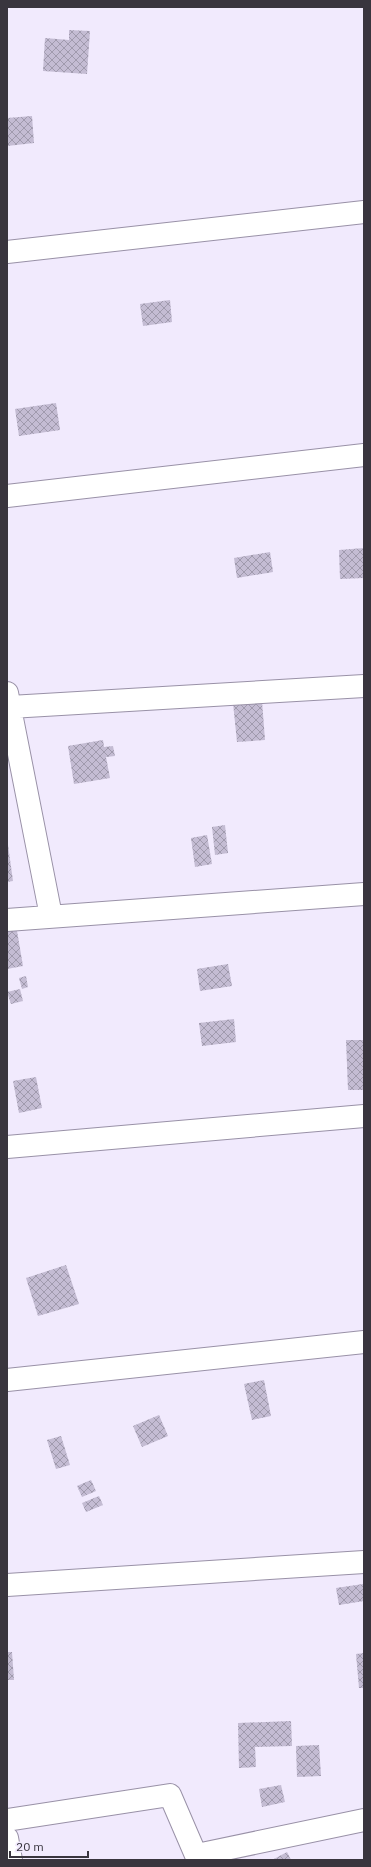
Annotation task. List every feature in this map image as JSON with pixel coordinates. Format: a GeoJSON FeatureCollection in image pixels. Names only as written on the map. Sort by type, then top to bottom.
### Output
{"type":"FeatureCollection","features":[{"type":"Feature","properties":{"kind":"street"},"geometry":{"type":"LineString","coordinates":[[7,252],[364,212]]}},
{"type":"Feature","properties":{"kind":"street"},"geometry":{"type":"LineString","coordinates":[[7,496],[364,455]]}},
{"type":"Feature","properties":{"kind":"street"},"geometry":{"type":"LineString","coordinates":[[51,916],[9,713],[364,686]]}},
{"type":"Feature","properties":{"kind":"street"},"geometry":{"type":"LineString","coordinates":[[7,920],[364,894]]}},
{"type":"Feature","properties":{"kind":"street"},"geometry":{"type":"LineString","coordinates":[[7,1147],[364,1116]]}},
{"type":"Feature","properties":{"kind":"street"},"geometry":{"type":"LineString","coordinates":[[7,1380],[364,1342]]}},
{"type":"Feature","properties":{"kind":"street"},"geometry":{"type":"LineString","coordinates":[[7,1585],[364,1562]]}},
{"type":"Feature","properties":{"kind":"street"},"geometry":{"type":"LineString","coordinates":[[7,1820],[170,1795],[197,1858],[364,1820]]}},
{"type":"Feature","properties":{"kind":"street"},"geometry":{"type":"LineString","coordinates":[[7,1838],[11,1860]]}},
{"type":"Feature","properties":{"kind":"building"},"geometry":{"type":"Polygon","coordinates":[[[69,30],[90,31],[87,74],[43,71],[45,38],[69,40],[69,30]]]}},
{"type":"Feature","properties":{"kind":"building"},"geometry":{"type":"Polygon","coordinates":[[[32,116],[34,143],[7,146],[7,118],[32,116]]]}},
{"type":"Feature","properties":{"kind":"building"},"geometry":{"type":"Polygon","coordinates":[[[170,300],[172,322],[143,326],[140,304],[170,300]]]}},
{"type":"Feature","properties":{"kind":"building"},"geometry":{"type":"Polygon","coordinates":[[[56,403],[60,430],[19,436],[15,409],[56,403]]]}},
{"type":"Feature","properties":{"kind":"building"},"geometry":{"type":"Polygon","coordinates":[[[364,548],[364,578],[340,579],[339,550],[364,548]]]}},
{"type":"Feature","properties":{"kind":"building"},"geometry":{"type":"Polygon","coordinates":[[[270,552],[273,572],[237,578],[234,558],[270,552]]]}},
{"type":"Feature","properties":{"kind":"building"},"geometry":{"type":"Polygon","coordinates":[[[262,701],[265,740],[237,742],[233,703],[262,701]]]}},
{"type":"Feature","properties":{"kind":"building"},"geometry":{"type":"Polygon","coordinates":[[[103,740],[104,747],[113,746],[115,756],[106,757],[110,778],[74,784],[68,746],[103,740]]]}},
{"type":"Feature","properties":{"kind":"building"},"geometry":{"type":"Polygon","coordinates":[[[225,825],[228,853],[215,855],[212,827],[225,825]]]}},
{"type":"Feature","properties":{"kind":"building"},"geometry":{"type":"Polygon","coordinates":[[[207,835],[212,864],[195,867],[191,838],[207,835]]]}},
{"type":"Feature","properties":{"kind":"building"},"geometry":{"type":"Polygon","coordinates":[[[8,845],[13,881],[7,882],[7,846],[8,845]]]}},
{"type":"Feature","properties":{"kind":"building"},"geometry":{"type":"Polygon","coordinates":[[[16,925],[23,966],[7,969],[7,926],[16,925]]]}},
{"type":"Feature","properties":{"kind":"building"},"geometry":{"type":"Polygon","coordinates":[[[228,964],[232,986],[200,991],[197,969],[228,964]]]}},
{"type":"Feature","properties":{"kind":"building"},"geometry":{"type":"Polygon","coordinates":[[[26,976],[28,987],[22,989],[19,978],[26,976]]]}},
{"type":"Feature","properties":{"kind":"building"},"geometry":{"type":"Polygon","coordinates":[[[20,989],[23,1001],[11,1004],[7,992],[20,989]]]}},
{"type":"Feature","properties":{"kind":"building"},"geometry":{"type":"Polygon","coordinates":[[[234,1019],[236,1042],[202,1046],[199,1023],[234,1019]]]}},
{"type":"Feature","properties":{"kind":"building"},"geometry":{"type":"Polygon","coordinates":[[[346,1040],[364,1040],[364,1090],[348,1090],[346,1040]]]}},
{"type":"Feature","properties":{"kind":"building"},"geometry":{"type":"Polygon","coordinates":[[[36,1077],[42,1108],[19,1113],[13,1081],[36,1077]]]}},
{"type":"Feature","properties":{"kind":"building"},"geometry":{"type":"Polygon","coordinates":[[[66,1265],[79,1304],[38,1316],[26,1278],[66,1265]]]}},
{"type":"Feature","properties":{"kind":"building"},"geometry":{"type":"Polygon","coordinates":[[[264,1380],[271,1416],[252,1420],[244,1384],[264,1380]]]}},
{"type":"Feature","properties":{"kind":"building"},"geometry":{"type":"Polygon","coordinates":[[[159,1415],[168,1436],[142,1447],[133,1426],[159,1415]]]}},
{"type":"Feature","properties":{"kind":"building"},"geometry":{"type":"Polygon","coordinates":[[[61,1436],[70,1465],[56,1469],[47,1440],[61,1436]]]}},
{"type":"Feature","properties":{"kind":"building"},"geometry":{"type":"Polygon","coordinates":[[[91,1480],[96,1491],[82,1497],[77,1486],[91,1480]]]}},
{"type":"Feature","properties":{"kind":"building"},"geometry":{"type":"Polygon","coordinates":[[[99,1496],[103,1505],[86,1512],[82,1503],[99,1496]]]}},
{"type":"Feature","properties":{"kind":"building"},"geometry":{"type":"Polygon","coordinates":[[[363,1584],[364,1601],[339,1605],[336,1588],[363,1584]]]}},
{"type":"Feature","properties":{"kind":"building"},"geometry":{"type":"Polygon","coordinates":[[[7,1652],[12,1652],[14,1680],[7,1680],[7,1652]]]}},
{"type":"Feature","properties":{"kind":"building"},"geometry":{"type":"Polygon","coordinates":[[[364,1653],[364,1688],[359,1688],[356,1654],[364,1653]]]}},
{"type":"Feature","properties":{"kind":"building"},"geometry":{"type":"Polygon","coordinates":[[[291,1721],[292,1746],[255,1747],[256,1767],[239,1768],[238,1723],[291,1721]]]}},
{"type":"Feature","properties":{"kind":"building"},"geometry":{"type":"Polygon","coordinates":[[[319,1745],[321,1776],[297,1777],[296,1746],[319,1745]]]}},
{"type":"Feature","properties":{"kind":"building"},"geometry":{"type":"Polygon","coordinates":[[[281,1785],[285,1802],[262,1807],[259,1789],[281,1785]]]}},
{"type":"Feature","properties":{"kind":"building"},"geometry":{"type":"Polygon","coordinates":[[[287,1852],[291,1860],[272,1860],[287,1852]]]}}]}
